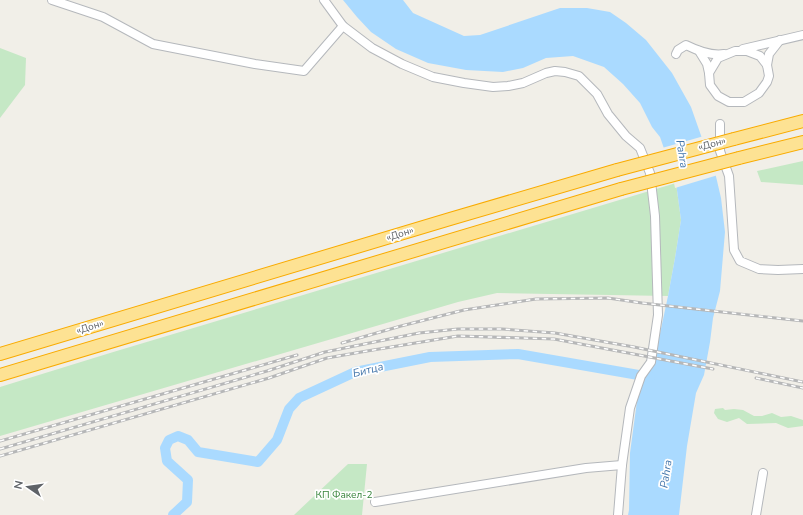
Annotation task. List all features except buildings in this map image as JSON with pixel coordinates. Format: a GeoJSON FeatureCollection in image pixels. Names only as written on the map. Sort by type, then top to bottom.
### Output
{"type":"FeatureCollection","features":[{"type":"Feature","properties":{"kind":"highway","name":"«Дон»"},"geometry":{"type":"LineString","coordinates":[[0,354],[617,170],[803,121]]}},
{"type":"Feature","properties":{"kind":"highway","name":"«Дон»"},"geometry":{"type":"LineString","coordinates":[[0,375],[621,189],[803,142]]}},
{"type":"Feature","properties":{"kind":"street"},"geometry":{"type":"LineString","coordinates":[[52,0],[103,17],[153,44],[255,64],[304,71],[343,26]]}},
{"type":"Feature","properties":{"kind":"street"},"geometry":{"type":"LineString","coordinates":[[324,0],[343,26],[372,48],[402,64],[433,77],[493,87],[523,83],[546,73],[555,71],[579,76],[597,94],[608,114],[626,136],[640,148],[650,173],[655,216],[658,315],[651,362],[641,376],[630,408],[622,465],[618,515]]}},
{"type":"Feature","properties":{"kind":"street"},"geometry":{"type":"LineString","coordinates":[[676,54],[678,50],[686,45],[707,53],[722,54],[803,35]]}},
{"type":"Feature","properties":{"kind":"street"},"geometry":{"type":"LineString","coordinates":[[699,51],[707,64],[710,86],[718,96],[729,102],[744,102],[759,93],[768,82],[769,76],[767,65],[769,54],[780,40]]}},
{"type":"Feature","properties":{"kind":"street"},"geometry":{"type":"LineString","coordinates":[[709,73],[718,58],[735,51],[747,51],[760,56],[767,65]]}},
{"type":"Feature","properties":{"kind":"street"},"geometry":{"type":"LineString","coordinates":[[720,124],[720,151],[729,176],[734,250],[740,261],[759,269],[778,270],[803,268]]}},
{"type":"Feature","properties":{"kind":"street"},"geometry":{"type":"LineString","coordinates":[[376,502],[586,468],[622,465]]}},
{"type":"Feature","properties":{"kind":"street"},"geometry":{"type":"LineString","coordinates":[[756,515],[763,473]]}},
{"type":"Feature","properties":{"kind":"green space"},"geometry":{"type":"Polygon","coordinates":[[[0,48],[26,58],[25,85],[0,118],[0,48]]]}},
{"type":"Feature","properties":{"kind":"green space"},"geometry":{"type":"Polygon","coordinates":[[[803,161],[803,185],[761,182],[757,171],[803,161]]]}},
{"type":"Feature","properties":{"kind":"green space"},"geometry":{"type":"Polygon","coordinates":[[[676,183],[681,220],[668,296],[497,293],[458,302],[0,436],[0,387],[676,183]]]}},
{"type":"Feature","properties":{"kind":"green space"},"geometry":{"type":"Polygon","coordinates":[[[723,408],[725,410],[743,410],[754,416],[762,416],[772,413],[781,417],[791,416],[803,420],[803,426],[788,428],[776,423],[747,424],[739,418],[727,422],[718,419],[714,413],[715,409],[723,408]]]}},
{"type":"Feature","properties":{"kind":"green space","name":"КП Факел-2"},"geometry":{"type":"Polygon","coordinates":[[[348,464],[367,464],[362,515],[294,515],[348,464]]]}},
{"type":"Feature","properties":{"kind":"water","name":"Pahra"},"geometry":{"type":"Polygon","coordinates":[[[343,0],[403,0],[413,13],[464,36],[480,35],[560,8],[587,8],[610,12],[646,40],[672,73],[691,107],[704,144],[711,155],[721,198],[725,232],[720,291],[713,318],[704,375],[696,393],[687,446],[679,515],[628,515],[630,453],[637,401],[643,382],[655,357],[668,296],[681,220],[676,183],[660,137],[652,127],[640,103],[623,84],[604,67],[573,56],[546,58],[523,68],[503,72],[466,70],[428,63],[396,49],[371,32],[343,0]]]}},
{"type":"Feature","properties":{"kind":"pier"},"geometry":{"type":"Polygon","coordinates":[[[704,136],[713,155],[718,175],[675,188],[662,148],[704,136]]]}},
{"type":"Feature","properties":{"kind":"waterway","name":"Битца"},"geometry":{"type":"LineString","coordinates":[[173,515],[187,502],[188,480],[167,461],[165,448],[169,440],[178,436],[188,440],[198,452],[258,462],[277,440],[289,409],[299,398],[355,372],[430,357],[518,354],[650,377]]}},
{"type":"Feature","properties":{"kind":"railway"},"geometry":{"type":"LineString","coordinates":[[342,343],[464,310],[536,299],[608,298],[803,321]]}},
{"type":"Feature","properties":{"kind":"railway"},"geometry":{"type":"LineString","coordinates":[[0,449],[267,371],[325,352],[419,333],[458,329],[502,329],[555,333],[634,347],[803,382]]}},
{"type":"Feature","properties":{"kind":"railway"},"geometry":{"type":"LineString","coordinates":[[0,456],[269,378],[327,358],[458,336],[554,339],[713,369]]}},
{"type":"Feature","properties":{"kind":"railway"},"geometry":{"type":"LineString","coordinates":[[0,441],[297,355]]}},
{"type":"Feature","properties":{"kind":"railway"},"geometry":{"type":"LineString","coordinates":[[756,378],[803,388]]}}]}
